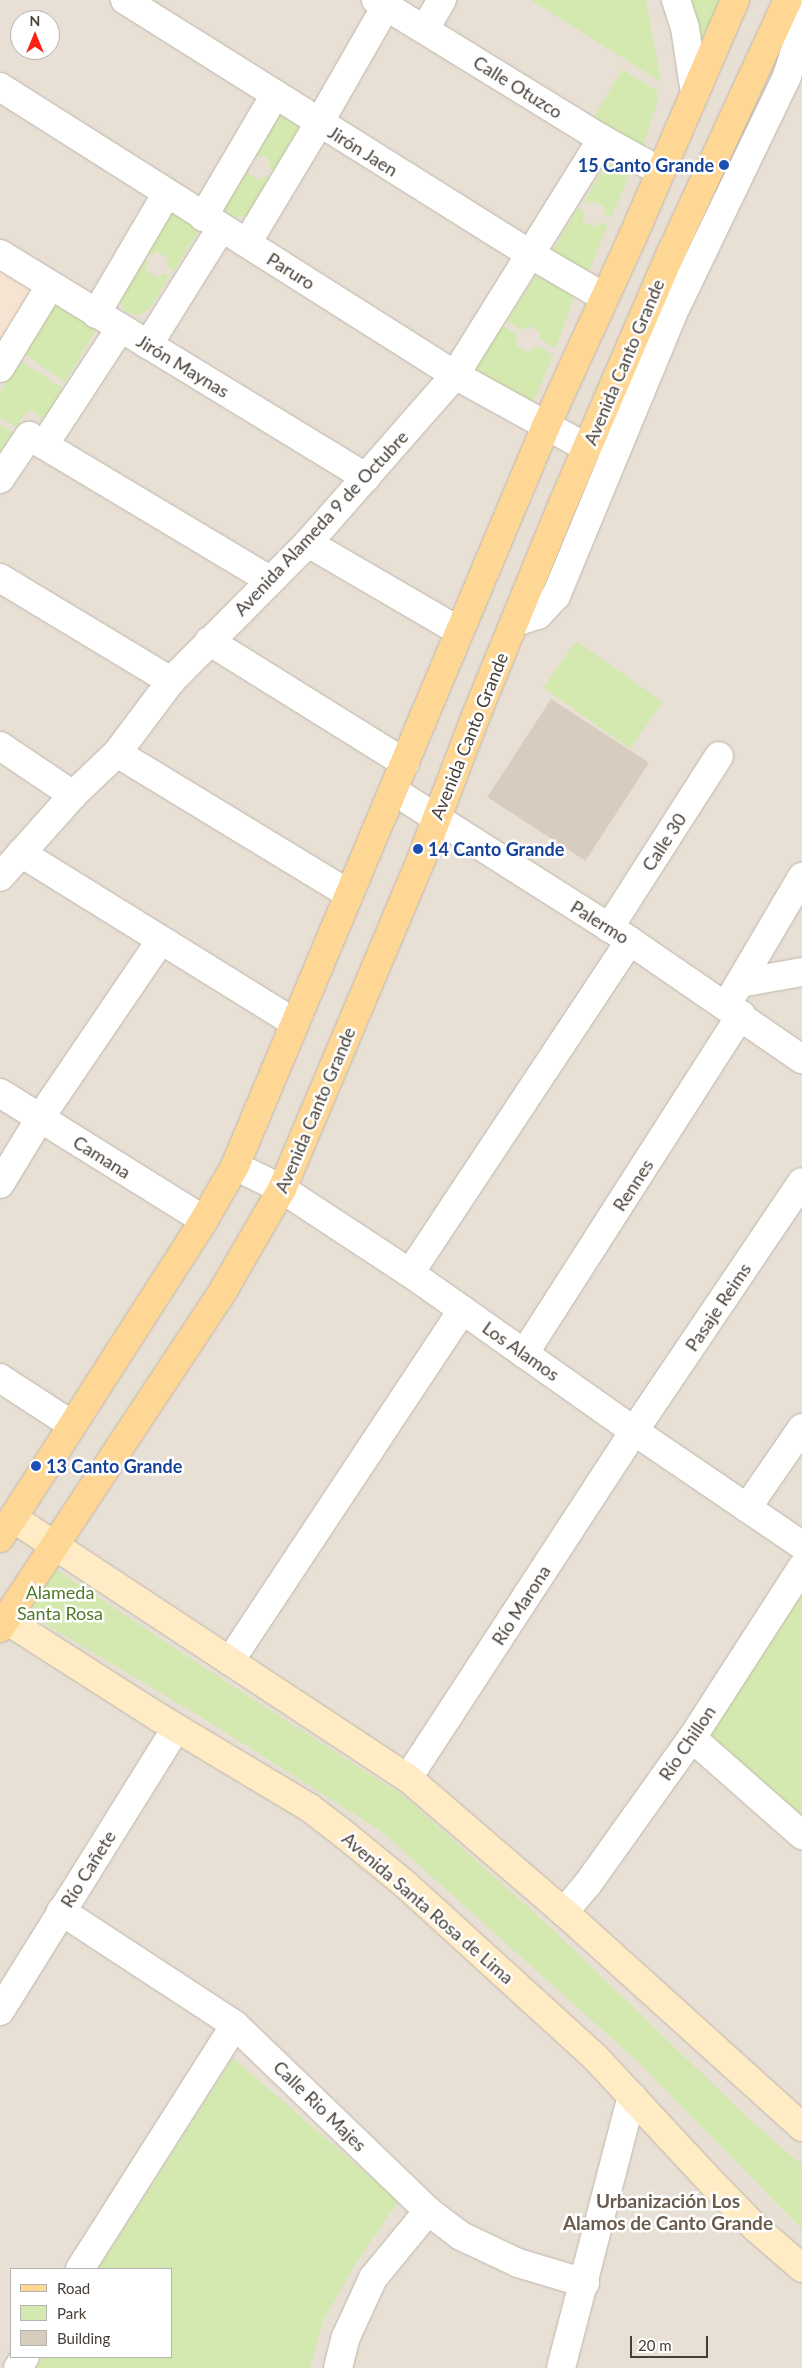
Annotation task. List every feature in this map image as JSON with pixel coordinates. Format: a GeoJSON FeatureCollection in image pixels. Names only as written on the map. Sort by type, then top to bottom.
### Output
{"type":"FeatureCollection","features":[{"type":"Feature","properties":{"kind":"main road"},"geometry":{"type":"LineString","coordinates":[[734,0],[695,93],[546,426],[459,631],[394,791],[234,1166],[204,1220],[3,1532],[53,1546],[408,1778],[564,1912],[802,2127]]}},
{"type":"Feature","properties":{"kind":"main road","name":"Avenida Canto Grande"},"geometry":{"type":"LineString","coordinates":[[2,1621],[224,1289],[282,1189],[437,818],[587,448],[671,253],[788,0]]}},
{"type":"Feature","properties":{"kind":"main road","name":"Avenida Santa Rosa de Lima"},"geometry":{"type":"LineString","coordinates":[[2,1621],[310,1808],[345,1835],[406,1885],[595,2057],[756,2228],[802,2268]]}},
{"type":"Feature","properties":{"kind":"street","name":"Jirón Jaen"},"geometry":{"type":"LineString","coordinates":[[125,0],[530,254],[604,297]]}},
{"type":"Feature","properties":{"kind":"street"},"geometry":{"type":"LineString","coordinates":[[424,29],[442,0]]}},
{"type":"Feature","properties":{"kind":"street"},"geometry":{"type":"LineString","coordinates":[[676,0],[685,28],[695,93]]}},
{"type":"Feature","properties":{"kind":"street"},"geometry":{"type":"LineString","coordinates":[[247,243],[319,123],[381,3]]}},
{"type":"Feature","properties":{"kind":"street","name":"Calle Otuzco"},"geometry":{"type":"LineString","coordinates":[[381,3],[602,139],[660,172]]}},
{"type":"Feature","properties":{"kind":"street"},"geometry":{"type":"LineString","coordinates":[[515,622],[538,615],[556,596],[676,307],[786,76],[800,35],[802,9]]}},
{"type":"Feature","properties":{"kind":"street","name":"Paruro"},"geometry":{"type":"LineString","coordinates":[[0,87],[455,375],[587,448]]}},
{"type":"Feature","properties":{"kind":"street"},"geometry":{"type":"LineString","coordinates":[[148,345],[275,95]]}},
{"type":"Feature","properties":{"kind":"street","name":"Avenida Alameda 9 de Octubre"},"geometry":{"type":"LineString","coordinates":[[0,876],[74,795],[117,753],[171,682],[209,641],[308,543],[455,375],[602,139]]}},
{"type":"Feature","properties":{"kind":"street"},"geometry":{"type":"LineString","coordinates":[[96,314],[167,193]]}},
{"type":"Feature","properties":{"kind":"street","name":"Jirón Maynas"},"geometry":{"type":"LineString","coordinates":[[0,254],[120,329],[366,477]]}},
{"type":"Feature","properties":{"kind":"street"},"geometry":{"type":"LineString","coordinates":[[0,368],[50,286]]}},
{"type":"Feature","properties":{"kind":"street"},"geometry":{"type":"LineString","coordinates":[[44,445],[120,329]]}},
{"type":"Feature","properties":{"kind":"street"},"geometry":{"type":"LineString","coordinates":[[0,479],[29,436],[270,580]]}},
{"type":"Feature","properties":{"kind":"street"},"geometry":{"type":"LineString","coordinates":[[308,543],[459,631]]}},
{"type":"Feature","properties":{"kind":"street"},"geometry":{"type":"LineString","coordinates":[[0,578],[171,682]]}},
{"type":"Feature","properties":{"kind":"street"},"geometry":{"type":"LineString","coordinates":[[209,641],[405,763]]}},
{"type":"Feature","properties":{"kind":"street"},"geometry":{"type":"LineString","coordinates":[[0,746],[74,795]]}},
{"type":"Feature","properties":{"kind":"street"},"geometry":{"type":"LineString","coordinates":[[117,753],[349,894]]}},
{"type":"Feature","properties":{"kind":"street","name":"Calle 30"},"geometry":{"type":"LineString","coordinates":[[410,1273],[620,934],[719,756]]}},
{"type":"Feature","properties":{"kind":"street","name":"Palermo"},"geometry":{"type":"LineString","coordinates":[[394,791],[620,934],[802,1059]]}},
{"type":"Feature","properties":{"kind":"street"},"geometry":{"type":"LineString","coordinates":[[21,853],[294,1022]]}},
{"type":"Feature","properties":{"kind":"street","name":"Rennes"},"geometry":{"type":"LineString","coordinates":[[524,1354],[734,1011],[740,983],[802,877]]}},
{"type":"Feature","properties":{"kind":"street"},"geometry":{"type":"LineString","coordinates":[[0,1184],[40,1118],[161,940]]}},
{"type":"Feature","properties":{"kind":"street"},"geometry":{"type":"LineString","coordinates":[[740,983],[802,972]]}},
{"type":"Feature","properties":{"kind":"street","name":"Camana"},"geometry":{"type":"LineString","coordinates":[[0,1093],[204,1220]]}},
{"type":"Feature","properties":{"kind":"street","name":"Los Alamos"},"geometry":{"type":"LineString","coordinates":[[234,1166],[282,1189],[410,1273],[634,1431],[802,1545]]}},
{"type":"Feature","properties":{"kind":"street","name":"Pasaje Reims"},"geometry":{"type":"LineString","coordinates":[[634,1431],[802,1182]]}},
{"type":"Feature","properties":{"kind":"street"},"geometry":{"type":"LineString","coordinates":[[230,1661],[462,1310]]}},
{"type":"Feature","properties":{"kind":"street"},"geometry":{"type":"LineString","coordinates":[[0,1378],[72,1425]]}},
{"type":"Feature","properties":{"kind":"street"},"geometry":{"type":"LineString","coordinates":[[747,1508],[802,1428]]}},
{"type":"Feature","properties":{"kind":"street","name":"Río Marona"},"geometry":{"type":"LineString","coordinates":[[408,1778],[634,1431]]}},
{"type":"Feature","properties":{"kind":"street","name":"Río Chillon"},"geometry":{"type":"LineString","coordinates":[[564,1912],[587,1885],[692,1738],[802,1567]]}},
{"type":"Feature","properties":{"kind":"street","name":"Río Cañete"},"geometry":{"type":"LineString","coordinates":[[0,2011],[176,1728]]}},
{"type":"Feature","properties":{"kind":"street"},"geometry":{"type":"LineString","coordinates":[[692,1738],[802,1835]]}},
{"type":"Feature","properties":{"kind":"street","name":"Calle Rio Majes"},"geometry":{"type":"LineString","coordinates":[[61,1911],[235,2025],[428,2210],[462,2236],[518,2263],[585,2283]]}},
{"type":"Feature","properties":{"kind":"street"},"geometry":{"type":"LineString","coordinates":[[81,2268],[235,2025]]}},
{"type":"Feature","properties":{"kind":"street"},"geometry":{"type":"LineString","coordinates":[[561,2368],[585,2283],[632,2096]]}},
{"type":"Feature","properties":{"kind":"street"},"geometry":{"type":"LineString","coordinates":[[338,2368],[346,2337],[373,2278],[428,2210]]}},
{"type":"Feature","properties":{"kind":"shaded area"},"geometry":{"type":"Polygon","coordinates":[[[0,0],[802,0],[802,2368],[0,2368],[0,0]]]}},
{"type":"Feature","properties":{"kind":"shaded area"},"geometry":{"type":"Polygon","coordinates":[[[0,269],[35,292],[0,348],[0,269]]]}},
{"type":"Feature","properties":{"kind":"green space"},"geometry":{"type":"Polygon","coordinates":[[[531,0],[646,0],[661,82],[531,0]]]}},
{"type":"Feature","properties":{"kind":"green space"},"geometry":{"type":"Polygon","coordinates":[[[682,0],[728,0],[697,68],[682,0]]]}},
{"type":"Feature","properties":{"kind":"green space"},"geometry":{"type":"Polygon","coordinates":[[[622,69],[657,91],[658,100],[643,147],[594,117],[622,69]]]}},
{"type":"Feature","properties":{"kind":"green space"},"geometry":{"type":"Polygon","coordinates":[[[283,114],[297,123],[299,131],[278,174],[270,169],[268,159],[262,155],[255,158],[248,154],[275,116],[283,114]]]}},
{"type":"Feature","properties":{"kind":"green space"},"geometry":{"type":"Polygon","coordinates":[[[611,156],[632,168],[611,218],[605,214],[604,206],[591,201],[586,204],[584,202],[611,156]]]}},
{"type":"Feature","properties":{"kind":"green space"},"geometry":{"type":"Polygon","coordinates":[[[245,160],[252,164],[248,171],[250,175],[258,180],[266,176],[273,179],[253,212],[245,217],[236,217],[228,215],[224,207],[245,160]]]}},
{"type":"Feature","properties":{"kind":"green space"},"geometry":{"type":"Polygon","coordinates":[[[578,208],[583,210],[583,222],[595,227],[602,222],[608,225],[587,275],[550,254],[578,208]]]}},
{"type":"Feature","properties":{"kind":"green space"},"geometry":{"type":"Polygon","coordinates":[[[173,212],[196,224],[198,232],[174,271],[167,267],[168,262],[165,256],[157,252],[151,255],[144,251],[167,216],[173,212]]]}},
{"type":"Feature","properties":{"kind":"green space"},"geometry":{"type":"Polygon","coordinates":[[[141,258],[147,261],[145,269],[158,278],[164,273],[169,276],[151,307],[142,314],[134,315],[125,312],[118,298],[141,258]]]}},
{"type":"Feature","properties":{"kind":"green space"},"geometry":{"type":"Polygon","coordinates":[[[537,275],[574,297],[556,349],[540,339],[540,332],[530,326],[522,330],[506,321],[537,275]]]}},
{"type":"Feature","properties":{"kind":"green space"},"geometry":{"type":"Polygon","coordinates":[[[58,304],[97,328],[65,382],[24,354],[52,308],[58,304]]]}},
{"type":"Feature","properties":{"kind":"green space"},"geometry":{"type":"Polygon","coordinates":[[[502,325],[516,334],[517,346],[528,352],[539,346],[553,356],[532,405],[474,370],[502,325]]]}},
{"type":"Feature","properties":{"kind":"green space"},"geometry":{"type":"Polygon","coordinates":[[[20,361],[63,388],[44,419],[29,409],[16,427],[0,417],[0,392],[20,361]]]}},
{"type":"Feature","properties":{"kind":"green space"},"geometry":{"type":"Polygon","coordinates":[[[0,424],[13,432],[0,452],[0,424]]]}},
{"type":"Feature","properties":{"kind":"green space"},"geometry":{"type":"Polygon","coordinates":[[[576,641],[663,702],[630,748],[543,688],[576,641]]]}},
{"type":"Feature","properties":{"kind":"green space","name":"Alameda Santa Rosa"},"geometry":{"type":"Polygon","coordinates":[[[51,1566],[404,1796],[550,1927],[748,2118],[802,2165],[802,2229],[636,2060],[381,1831],[206,1720],[23,1611],[51,1566]]]}},
{"type":"Feature","properties":{"kind":"green space"},"geometry":{"type":"Polygon","coordinates":[[[802,1590],[802,1817],[708,1734],[802,1590]]]}},
{"type":"Feature","properties":{"kind":"green space"},"geometry":{"type":"Polygon","coordinates":[[[233,2058],[398,2201],[354,2266],[323,2321],[310,2368],[35,2368],[41,2358],[172,2358],[172,2268],[99,2268],[233,2058]]]}},
{"type":"Feature","properties":{"kind":"building"},"geometry":{"type":"Polygon","coordinates":[[[551,699],[649,763],[585,861],[487,797],[551,699]]]}},
{"type":"Feature","properties":{"kind":"place","name":"15 Canto Grande"},"geometry":{"type":"Point","coordinates":[724,165]}},
{"type":"Feature","properties":{"kind":"place","name":"14 Canto Grande"},"geometry":{"type":"Point","coordinates":[418,849]}},
{"type":"Feature","properties":{"kind":"place","name":"13 Canto Grande"},"geometry":{"type":"Point","coordinates":[36,1466]}},
{"type":"Feature","properties":{"kind":"district","name":"Urbanización Los Alamos de Canto Grande"},"geometry":{"type":"Point","coordinates":[668,2212]}}]}
